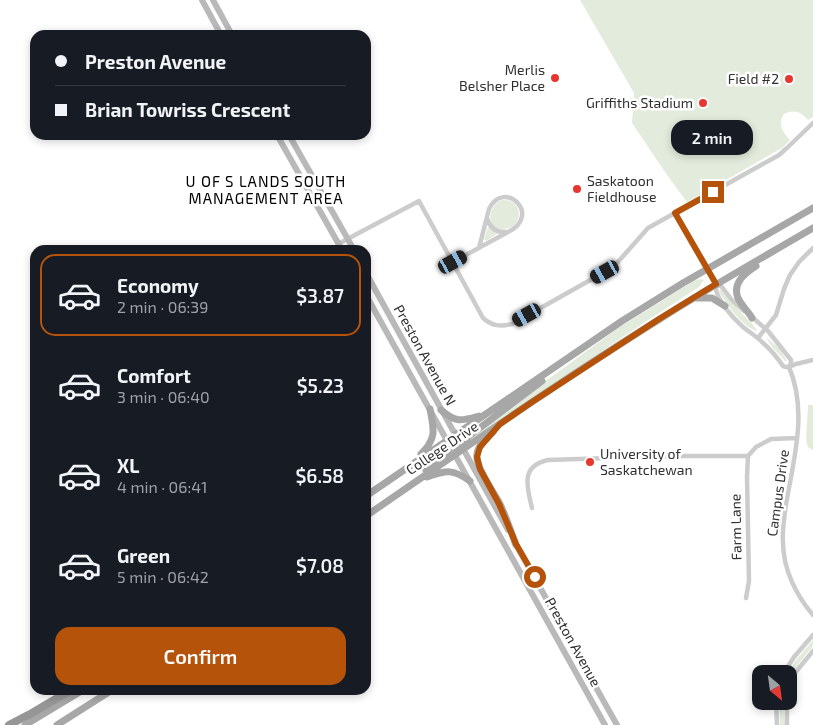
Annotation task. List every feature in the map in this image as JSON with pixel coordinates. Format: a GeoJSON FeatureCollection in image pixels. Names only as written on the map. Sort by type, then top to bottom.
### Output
{"type":"FeatureCollection","features":[{"type":"Feature","properties":{"kind":"highway"},"geometry":{"type":"LineString","coordinates":[[9,725],[63,695]]}},
{"type":"Feature","properties":{"kind":"main road"},"geometry":{"type":"LineString","coordinates":[[202,0],[219,30]]}},
{"type":"Feature","properties":{"kind":"main road"},"geometry":{"type":"LineString","coordinates":[[213,0],[229,30]]}},
{"type":"Feature","properties":{"kind":"main road"},"geometry":{"type":"LineString","coordinates":[[280,140],[339,245]]}},
{"type":"Feature","properties":{"kind":"main road"},"geometry":{"type":"LineString","coordinates":[[292,140],[351,245]]}},
{"type":"Feature","properties":{"kind":"main road","name":"College Drive"},"geometry":{"type":"LineString","coordinates":[[455,435],[622,321],[707,268],[813,208]]}},
{"type":"Feature","properties":{"kind":"main road","name":"College Drive"},"geometry":{"type":"LineString","coordinates":[[461,447],[500,424],[716,284],[813,228]]}},
{"type":"Feature","properties":{"kind":"main road"},"geometry":{"type":"LineString","coordinates":[[752,318],[738,297],[739,281],[745,273],[762,263],[774,250]]}},
{"type":"Feature","properties":{"kind":"main road","name":"Preston Avenue N"},"geometry":{"type":"LineString","coordinates":[[371,282],[461,447]]}},
{"type":"Feature","properties":{"kind":"main road"},"geometry":{"type":"LineString","coordinates":[[692,299],[708,297],[725,306]]}},
{"type":"Feature","properties":{"kind":"main road","name":"Preston Avenue N"},"geometry":{"type":"LineString","coordinates":[[371,303],[449,444]]}},
{"type":"Feature","properties":{"kind":"main road"},"geometry":{"type":"LineString","coordinates":[[455,454],[469,436],[545,378],[611,332],[622,321]]}},
{"type":"Feature","properties":{"kind":"main road"},"geometry":{"type":"LineString","coordinates":[[410,465],[432,441],[434,427],[430,409]]}},
{"type":"Feature","properties":{"kind":"main road"},"geometry":{"type":"LineString","coordinates":[[441,410],[457,420],[486,414]]}},
{"type":"Feature","properties":{"kind":"main road"},"geometry":{"type":"LineString","coordinates":[[500,424],[482,444],[478,450],[477,457],[480,469],[499,504],[516,544]]}},
{"type":"Feature","properties":{"kind":"main road"},"geometry":{"type":"LineString","coordinates":[[382,505],[447,453],[449,444],[455,435]]}},
{"type":"Feature","properties":{"kind":"main road","name":"College Drive"},"geometry":{"type":"LineString","coordinates":[[371,492],[410,465],[449,444]]}},
{"type":"Feature","properties":{"kind":"main road","name":"Preston Avenue"},"geometry":{"type":"LineString","coordinates":[[449,444],[605,725]]}},
{"type":"Feature","properties":{"kind":"main road","name":"Preston Avenue"},"geometry":{"type":"LineString","coordinates":[[461,447],[617,725]]}},
{"type":"Feature","properties":{"kind":"main road","name":"College Drive"},"geometry":{"type":"LineString","coordinates":[[371,513],[455,454]]}},
{"type":"Feature","properties":{"kind":"main road"},"geometry":{"type":"LineString","coordinates":[[417,480],[438,473],[453,472],[460,474],[470,481]]}},
{"type":"Feature","properties":{"kind":"main road"},"geometry":{"type":"LineString","coordinates":[[25,725],[75,695]]}},
{"type":"Feature","properties":{"kind":"main road"},"geometry":{"type":"LineString","coordinates":[[57,725],[104,695]]}},
{"type":"Feature","properties":{"kind":"street"},"geometry":{"type":"LineString","coordinates":[[342,245],[348,239],[419,201],[483,318],[494,325],[512,324],[610,269],[644,231],[652,225],[779,155],[813,123]]}},
{"type":"Feature","properties":{"kind":"street"},"geometry":{"type":"LineString","coordinates":[[453,262],[479,248],[508,232],[518,225],[522,216],[521,208],[516,200],[509,197],[500,198],[491,204],[479,248]]}},
{"type":"Feature","properties":{"kind":"street","name":"Campus Drive"},"geometry":{"type":"LineString","coordinates":[[675,213],[716,284],[716,290],[725,306],[737,321],[758,338],[783,366],[789,367]]}},
{"type":"Feature","properties":{"kind":"street"},"geometry":{"type":"LineString","coordinates":[[487,215],[488,222],[492,228],[508,232]]}},
{"type":"Feature","properties":{"kind":"street"},"geometry":{"type":"LineString","coordinates":[[758,338],[776,315],[790,275],[799,262],[813,248]]}},
{"type":"Feature","properties":{"kind":"street","name":"Campus Drive"},"geometry":{"type":"LineString","coordinates":[[716,284],[722,287],[738,306],[766,329],[791,360],[789,367],[799,406],[798,438],[785,516],[783,550],[791,580],[801,600],[813,615]]}},
{"type":"Feature","properties":{"kind":"street"},"geometry":{"type":"LineString","coordinates":[[789,367],[813,360]]}},
{"type":"Feature","properties":{"kind":"street"},"geometry":{"type":"LineString","coordinates":[[532,508],[527,478],[532,468],[541,461],[672,456],[748,456],[756,446],[771,440],[798,438]]}},
{"type":"Feature","properties":{"kind":"street","name":"Farm Lane"},"geometry":{"type":"LineString","coordinates":[[746,598],[748,581],[746,477],[748,456]]}},
{"type":"Feature","properties":{"kind":"street"},"geometry":{"type":"LineString","coordinates":[[789,665],[813,635]]}},
{"type":"Feature","properties":{"kind":"street"},"geometry":{"type":"LineString","coordinates":[[798,670],[813,651]]}},
{"type":"Feature","properties":{"kind":"street"},"geometry":{"type":"LineString","coordinates":[[776,710],[777,725]]}},
{"type":"Feature","properties":{"kind":"street"},"geometry":{"type":"LineString","coordinates":[[786,710],[787,725]]}},
{"type":"Feature","properties":{"kind":"green space","name":"Griffiths Stadium"},"geometry":{"type":"Polygon","coordinates":[[[580,0],[813,0],[813,117],[808,120],[797,112],[784,114],[781,125],[790,140],[782,148],[687,202],[632,123],[634,93],[580,0]]]}},
{"type":"Feature","properties":{"kind":"green space"},"geometry":{"type":"Polygon","coordinates":[[[502,200],[514,203],[519,213],[516,223],[511,227],[499,229],[494,226],[490,218],[493,207],[502,200]]]}},
{"type":"Feature","properties":{"kind":"green space"},"geometry":{"type":"Polygon","coordinates":[[[488,227],[497,234],[486,241],[484,239],[488,227]]]}},
{"type":"Feature","properties":{"kind":"green space"},"geometry":{"type":"Polygon","coordinates":[[[695,280],[704,280],[699,287],[483,432],[472,438],[470,436],[617,329],[695,280]]]}},
{"type":"Feature","properties":{"kind":"green space"},"geometry":{"type":"Polygon","coordinates":[[[721,289],[755,327],[756,331],[745,325],[736,315],[720,294],[719,291],[721,289]]]}},
{"type":"Feature","properties":{"kind":"green space"},"geometry":{"type":"Polygon","coordinates":[[[767,338],[779,348],[787,361],[775,350],[767,338]]]}},
{"type":"Feature","properties":{"kind":"green space"},"geometry":{"type":"Polygon","coordinates":[[[808,405],[813,405],[813,450],[808,447],[806,442],[808,405]]]}},
{"type":"Feature","properties":{"kind":"green space"},"geometry":{"type":"Polygon","coordinates":[[[813,640],[813,646],[798,665],[793,665],[813,640]]]}},
{"type":"Feature","properties":{"kind":"green space"},"geometry":{"type":"Polygon","coordinates":[[[779,710],[784,710],[785,725],[780,725],[779,710]]]}},
{"type":"Feature","properties":{"kind":"place","name":"Merlis Belsher Place"},"geometry":{"type":"Point","coordinates":[555,78]}},
{"type":"Feature","properties":{"kind":"place","name":"Field #2"},"geometry":{"type":"Point","coordinates":[789,79]}},
{"type":"Feature","properties":{"kind":"place","name":"Griffiths Stadium"},"geometry":{"type":"Point","coordinates":[703,103]}},
{"type":"Feature","properties":{"kind":"place","name":"Saskatoon Fieldhouse"},"geometry":{"type":"Point","coordinates":[577,189]}},
{"type":"Feature","properties":{"kind":"place","name":"University of Saskatchewan"},"geometry":{"type":"Point","coordinates":[590,462]}},
{"type":"Feature","properties":{"kind":"district","name":"U OF S LANDS SOUTH MANAGEMENT AREA"},"geometry":{"type":"Point","coordinates":[266,190]}},
{"type":"Feature","properties":{"kind":"route"},"geometry":{"type":"LineString","coordinates":[[535,577],[516,544],[499,504],[480,469],[477,460],[478,450],[500,424],[659,319],[716,284],[675,213],[713,192]]}}]}
